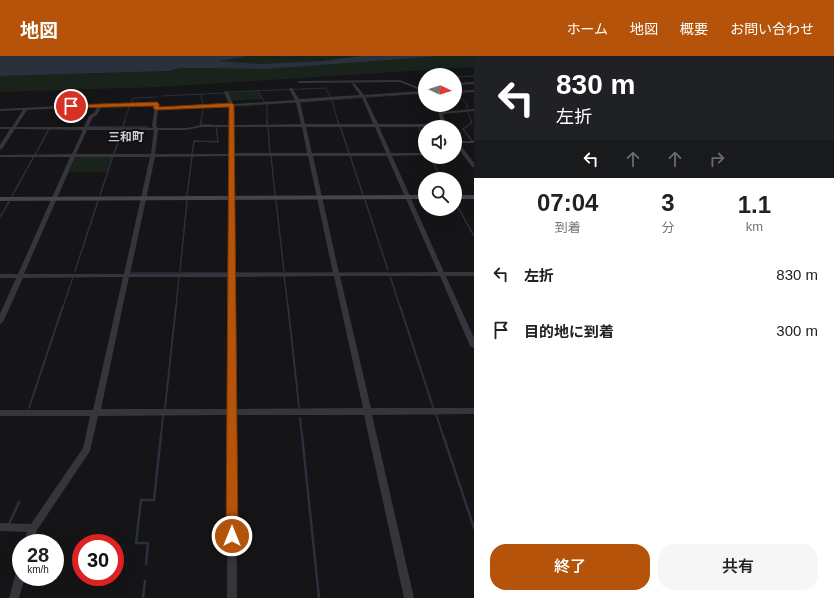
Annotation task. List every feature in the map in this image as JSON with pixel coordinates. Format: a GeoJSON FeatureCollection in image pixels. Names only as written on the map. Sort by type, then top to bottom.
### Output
{"type":"FeatureCollection","features":[{"type":"Feature","properties":{"kind":"street"},"geometry":{"type":"LineString","coordinates":[[299,82],[397,81],[418,88]]}},
{"type":"Feature","properties":{"kind":"street"},"geometry":{"type":"LineString","coordinates":[[463,83],[474,83]]}},
{"type":"Feature","properties":{"kind":"street"},"geometry":{"type":"LineString","coordinates":[[463,83],[474,90]]}},
{"type":"Feature","properties":{"kind":"street"},"geometry":{"type":"LineString","coordinates":[[354,84],[363,96],[474,346]]}},
{"type":"Feature","properties":{"kind":"street"},"geometry":{"type":"LineString","coordinates":[[291,89],[298,101],[304,126],[409,598]]}},
{"type":"Feature","properties":{"kind":"street"},"geometry":{"type":"LineString","coordinates":[[462,91],[474,90]]}},
{"type":"Feature","properties":{"kind":"street"},"geometry":{"type":"LineString","coordinates":[[226,92],[232,105],[232,598]]}},
{"type":"Feature","properties":{"kind":"street"},"geometry":{"type":"LineString","coordinates":[[156,108],[232,105],[418,92]]}},
{"type":"Feature","properties":{"kind":"street"},"geometry":{"type":"LineString","coordinates":[[0,110],[157,104],[154,126],[156,128],[153,155],[87,449],[33,528],[31,534]]}},
{"type":"Feature","properties":{"kind":"street"},"geometry":{"type":"LineString","coordinates":[[0,322],[91,116],[96,114],[101,105]]}},
{"type":"Feature","properties":{"kind":"street"},"geometry":{"type":"LineString","coordinates":[[0,148],[26,109]]}},
{"type":"Feature","properties":{"kind":"street"},"geometry":{"type":"LineString","coordinates":[[443,120],[441,113],[474,110]]}},
{"type":"Feature","properties":{"kind":"street"},"geometry":{"type":"LineString","coordinates":[[0,128],[187,129],[201,126],[418,126]]}},
{"type":"Feature","properties":{"kind":"street"},"geometry":{"type":"LineString","coordinates":[[462,141],[474,142]]}},
{"type":"Feature","properties":{"kind":"street"},"geometry":{"type":"LineString","coordinates":[[0,156],[418,154]]}},
{"type":"Feature","properties":{"kind":"street"},"geometry":{"type":"LineString","coordinates":[[462,154],[474,166]]}},
{"type":"Feature","properties":{"kind":"street"},"geometry":{"type":"LineString","coordinates":[[462,197],[474,197]]}},
{"type":"Feature","properties":{"kind":"street"},"geometry":{"type":"LineString","coordinates":[[0,199],[418,198]]}},
{"type":"Feature","properties":{"kind":"street"},"geometry":{"type":"LineString","coordinates":[[0,276],[21,274],[474,274]]}},
{"type":"Feature","properties":{"kind":"street"},"geometry":{"type":"LineString","coordinates":[[1,415],[96,412],[474,410]]}},
{"type":"Feature","properties":{"kind":"street"},"geometry":{"type":"LineString","coordinates":[[0,527],[33,528]]}},
{"type":"Feature","properties":{"kind":"street"},"geometry":{"type":"LineString","coordinates":[[14,598],[17,586]]}},
{"type":"Feature","properties":{"kind":"shaded area"},"geometry":{"type":"Polygon","coordinates":[[[249,56],[359,56],[307,62],[272,64],[219,61],[249,56]]]}},
{"type":"Feature","properties":{"kind":"shaded area"},"geometry":{"type":"Polygon","coordinates":[[[442,56],[474,56],[474,67],[418,68],[418,71],[160,87],[0,92],[0,76],[170,71],[180,68],[270,69],[442,56]]]}},
{"type":"Feature","properties":{"kind":"shaded area"},"geometry":{"type":"Polygon","coordinates":[[[258,91],[263,99],[231,101],[228,92],[258,91]]]}},
{"type":"Feature","properties":{"kind":"shaded area"},"geometry":{"type":"Polygon","coordinates":[[[76,156],[113,156],[107,172],[69,172],[76,156]]]}},
{"type":"Feature","properties":{"kind":"water"},"geometry":{"type":"Polygon","coordinates":[[[0,56],[249,56],[219,61],[259,64],[321,61],[359,56],[442,56],[269,69],[180,68],[170,71],[0,76],[0,56]]]}},
{"type":"Feature","properties":{"kind":"waterway"},"geometry":{"type":"LineString","coordinates":[[462,77],[474,76]]}},
{"type":"Feature","properties":{"kind":"waterway"},"geometry":{"type":"LineString","coordinates":[[228,92],[326,88],[331,98]]}},
{"type":"Feature","properties":{"kind":"waterway"},"geometry":{"type":"LineString","coordinates":[[258,91],[265,103]]}},
{"type":"Feature","properties":{"kind":"waterway"},"geometry":{"type":"LineString","coordinates":[[201,94],[225,93]]}},
{"type":"Feature","properties":{"kind":"waterway"},"geometry":{"type":"LineString","coordinates":[[162,96],[201,94]]}},
{"type":"Feature","properties":{"kind":"waterway"},"geometry":{"type":"LineString","coordinates":[[201,94],[203,106]]}},
{"type":"Feature","properties":{"kind":"waterway"},"geometry":{"type":"LineString","coordinates":[[301,102],[418,94]]}},
{"type":"Feature","properties":{"kind":"waterway"},"geometry":{"type":"LineString","coordinates":[[131,104],[133,98],[158,97]]}},
{"type":"Feature","properties":{"kind":"waterway"},"geometry":{"type":"LineString","coordinates":[[462,99],[467,104],[467,110]]}},
{"type":"Feature","properties":{"kind":"waterway"},"geometry":{"type":"LineString","coordinates":[[332,100],[338,122]]}},
{"type":"Feature","properties":{"kind":"waterway"},"geometry":{"type":"LineString","coordinates":[[52,107],[57,101]]}},
{"type":"Feature","properties":{"kind":"waterway"},"geometry":{"type":"LineString","coordinates":[[234,106],[297,102]]}},
{"type":"Feature","properties":{"kind":"waterway"},"geometry":{"type":"LineString","coordinates":[[267,104],[267,125]]}},
{"type":"Feature","properties":{"kind":"waterway"},"geometry":{"type":"LineString","coordinates":[[124,122],[130,105]]}},
{"type":"Feature","properties":{"kind":"waterway"},"geometry":{"type":"LineString","coordinates":[[211,107],[230,106]]}},
{"type":"Feature","properties":{"kind":"waterway"},"geometry":{"type":"LineString","coordinates":[[201,122],[203,109]]}},
{"type":"Feature","properties":{"kind":"waterway"},"geometry":{"type":"LineString","coordinates":[[467,111],[472,122]]}},
{"type":"Feature","properties":{"kind":"waterway"},"geometry":{"type":"LineString","coordinates":[[123,126],[125,121]]}},
{"type":"Feature","properties":{"kind":"waterway"},"geometry":{"type":"LineString","coordinates":[[471,121],[472,123],[463,129],[472,141],[474,141]]}},
{"type":"Feature","properties":{"kind":"waterway"},"geometry":{"type":"LineString","coordinates":[[201,122],[201,125],[212,125]]}},
{"type":"Feature","properties":{"kind":"waterway"},"geometry":{"type":"LineString","coordinates":[[192,154],[194,141],[218,142],[216,126]]}},
{"type":"Feature","properties":{"kind":"waterway"},"geometry":{"type":"LineString","coordinates":[[340,126],[349,153]]}},
{"type":"Feature","properties":{"kind":"waterway"},"geometry":{"type":"LineString","coordinates":[[89,127],[148,127]]}},
{"type":"Feature","properties":{"kind":"waterway"},"geometry":{"type":"LineString","coordinates":[[268,127],[270,154]]}},
{"type":"Feature","properties":{"kind":"waterway"},"geometry":{"type":"LineString","coordinates":[[35,155],[49,129]]}},
{"type":"Feature","properties":{"kind":"waterway"},"geometry":{"type":"LineString","coordinates":[[114,154],[123,129]]}},
{"type":"Feature","properties":{"kind":"waterway"},"geometry":{"type":"LineString","coordinates":[[12,196],[34,156]]}},
{"type":"Feature","properties":{"kind":"waterway"},"geometry":{"type":"LineString","coordinates":[[100,195],[113,156]]}},
{"type":"Feature","properties":{"kind":"waterway"},"geometry":{"type":"LineString","coordinates":[[187,196],[192,156]]}},
{"type":"Feature","properties":{"kind":"waterway"},"geometry":{"type":"LineString","coordinates":[[271,156],[275,195]]}},
{"type":"Feature","properties":{"kind":"waterway"},"geometry":{"type":"LineString","coordinates":[[350,156],[363,195]]}},
{"type":"Feature","properties":{"kind":"waterway"},"geometry":{"type":"LineString","coordinates":[[434,164],[438,172]]}},
{"type":"Feature","properties":{"kind":"waterway"},"geometry":{"type":"LineString","coordinates":[[365,200],[388,270]]}},
{"type":"Feature","properties":{"kind":"waterway"},"geometry":{"type":"LineString","coordinates":[[75,271],[98,201]]}},
{"type":"Feature","properties":{"kind":"waterway"},"geometry":{"type":"LineString","coordinates":[[180,271],[187,201]]}},
{"type":"Feature","properties":{"kind":"waterway"},"geometry":{"type":"LineString","coordinates":[[276,201],[284,271]]}},
{"type":"Feature","properties":{"kind":"waterway"},"geometry":{"type":"LineString","coordinates":[[0,217],[9,202]]}},
{"type":"Feature","properties":{"kind":"waterway"},"geometry":{"type":"LineString","coordinates":[[462,215],[474,236]]}},
{"type":"Feature","properties":{"kind":"waterway"},"geometry":{"type":"LineString","coordinates":[[129,273],[229,273]]}},
{"type":"Feature","properties":{"kind":"waterway"},"geometry":{"type":"LineString","coordinates":[[235,273],[387,273]]}},
{"type":"Feature","properties":{"kind":"waterway"},"geometry":{"type":"LineString","coordinates":[[284,275],[288,307]]}},
{"type":"Feature","properties":{"kind":"waterway"},"geometry":{"type":"LineString","coordinates":[[176,307],[179,276]]}},
{"type":"Feature","properties":{"kind":"waterway"},"geometry":{"type":"LineString","coordinates":[[390,276],[400,307]]}},
{"type":"Feature","properties":{"kind":"waterway"},"geometry":{"type":"LineString","coordinates":[[63,307],[73,277]]}},
{"type":"Feature","properties":{"kind":"waterway"},"geometry":{"type":"LineString","coordinates":[[29,408],[63,306]]}},
{"type":"Feature","properties":{"kind":"waterway"},"geometry":{"type":"LineString","coordinates":[[165,408],[176,306]]}},
{"type":"Feature","properties":{"kind":"waterway"},"geometry":{"type":"LineString","coordinates":[[288,306],[299,407]]}},
{"type":"Feature","properties":{"kind":"waterway"},"geometry":{"type":"LineString","coordinates":[[400,306],[433,407]]}},
{"type":"Feature","properties":{"kind":"waterway"},"geometry":{"type":"LineString","coordinates":[[436,414],[443,436]]}},
{"type":"Feature","properties":{"kind":"waterway"},"geometry":{"type":"LineString","coordinates":[[161,436],[163,416]]}},
{"type":"Feature","properties":{"kind":"waterway"},"geometry":{"type":"LineString","coordinates":[[300,418],[302,436]]}},
{"type":"Feature","properties":{"kind":"waterway"},"geometry":{"type":"LineString","coordinates":[[146,564],[148,543],[136,543],[141,500],[154,500],[161,435]]}},
{"type":"Feature","properties":{"kind":"waterway"},"geometry":{"type":"LineString","coordinates":[[302,435],[319,598]]}},
{"type":"Feature","properties":{"kind":"waterway"},"geometry":{"type":"LineString","coordinates":[[443,435],[474,528]]}},
{"type":"Feature","properties":{"kind":"waterway"},"geometry":{"type":"LineString","coordinates":[[9,524],[19,502]]}},
{"type":"Feature","properties":{"kind":"waterway"},"geometry":{"type":"LineString","coordinates":[[143,598],[145,581]]}},
{"type":"Feature","properties":{"kind":"district","name":"三和町"},"geometry":{"type":"Point","coordinates":[126,137]}},
{"type":"Feature","properties":{"kind":"route"},"geometry":{"type":"LineString","coordinates":[[71,106],[157,104],[156,108],[232,105],[232,536]]}}]}
